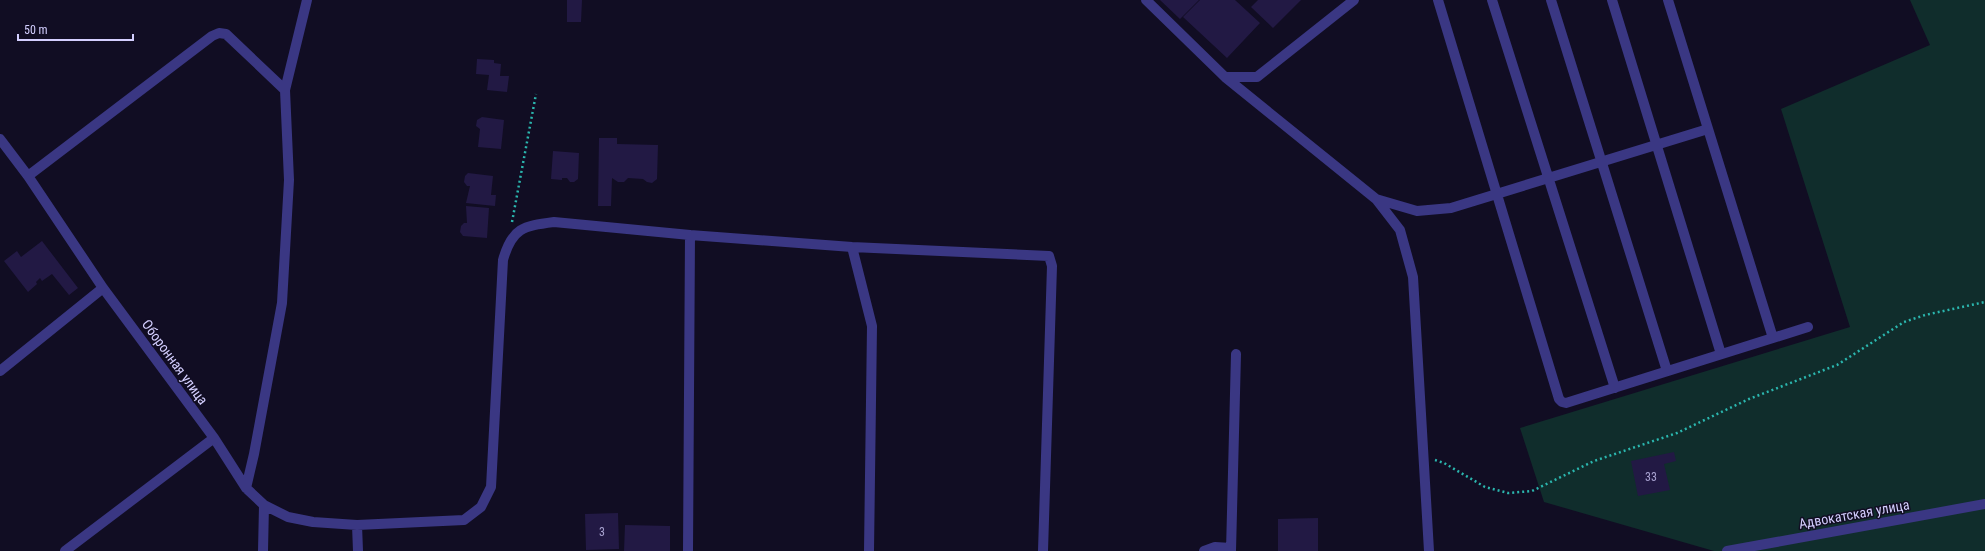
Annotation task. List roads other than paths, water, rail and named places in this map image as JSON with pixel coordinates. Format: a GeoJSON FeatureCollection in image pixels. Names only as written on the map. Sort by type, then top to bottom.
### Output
{"type":"FeatureCollection","features":[{"type":"Feature","properties":{"kind":"street"},"geometry":{"type":"LineString","coordinates":[[246,488],[254,454],[282,304],[289,180],[285,90],[307,0]]}},
{"type":"Feature","properties":{"kind":"street"},"geometry":{"type":"LineString","coordinates":[[1146,0],[1225,77],[1376,200],[1400,230],[1413,277],[1430,551]]}},
{"type":"Feature","properties":{"kind":"street"},"geometry":{"type":"LineString","coordinates":[[1225,77],[1257,77],[1354,0]]}},
{"type":"Feature","properties":{"kind":"street"},"geometry":{"type":"LineString","coordinates":[[1438,0],[1559,399],[1562,402],[1566,403],[1808,327]]}},
{"type":"Feature","properties":{"kind":"street"},"geometry":{"type":"LineString","coordinates":[[1492,0],[1615,388]]}},
{"type":"Feature","properties":{"kind":"street"},"geometry":{"type":"LineString","coordinates":[[1550,0],[1667,371]]}},
{"type":"Feature","properties":{"kind":"street"},"geometry":{"type":"LineString","coordinates":[[1612,0],[1721,354]]}},
{"type":"Feature","properties":{"kind":"street"},"geometry":{"type":"LineString","coordinates":[[1668,0],[1773,338]]}},
{"type":"Feature","properties":{"kind":"street"},"geometry":{"type":"LineString","coordinates":[[28,176],[212,36],[219,33],[226,34],[285,90]]}},
{"type":"Feature","properties":{"kind":"street"},"geometry":{"type":"LineString","coordinates":[[1376,200],[1417,211],[1451,208],[1708,129]]}},
{"type":"Feature","properties":{"kind":"street","name":"Оборонная улица"},"geometry":{"type":"LineString","coordinates":[[1,143],[28,176],[103,288],[214,438],[246,488],[264,505],[288,517],[313,522],[357,525],[464,520],[482,507],[491,486],[503,260],[508,242],[520,230],[537,224],[554,222],[690,235]]}},
{"type":"Feature","properties":{"kind":"street"},"geometry":{"type":"LineString","coordinates":[[688,551],[690,235],[852,247],[1049,256],[1052,266],[1043,551]]}},
{"type":"Feature","properties":{"kind":"street"},"geometry":{"type":"LineString","coordinates":[[852,247],[872,326],[869,551]]}},
{"type":"Feature","properties":{"kind":"street"},"geometry":{"type":"LineString","coordinates":[[0,371],[103,288]]}},
{"type":"Feature","properties":{"kind":"street"},"geometry":{"type":"LineString","coordinates":[[1204,551],[1215,547],[1231,549],[1236,354]]}},
{"type":"Feature","properties":{"kind":"street"},"geometry":{"type":"LineString","coordinates":[[66,551],[214,438]]}},
{"type":"Feature","properties":{"kind":"street","name":"Адвокатская улица"},"geometry":{"type":"LineString","coordinates":[[1728,551],[1985,504]]}},
{"type":"Feature","properties":{"kind":"street"},"geometry":{"type":"LineString","coordinates":[[263,551],[264,505]]}},
{"type":"Feature","properties":{"kind":"street"},"geometry":{"type":"LineString","coordinates":[[357,525],[358,551]]}}]}
